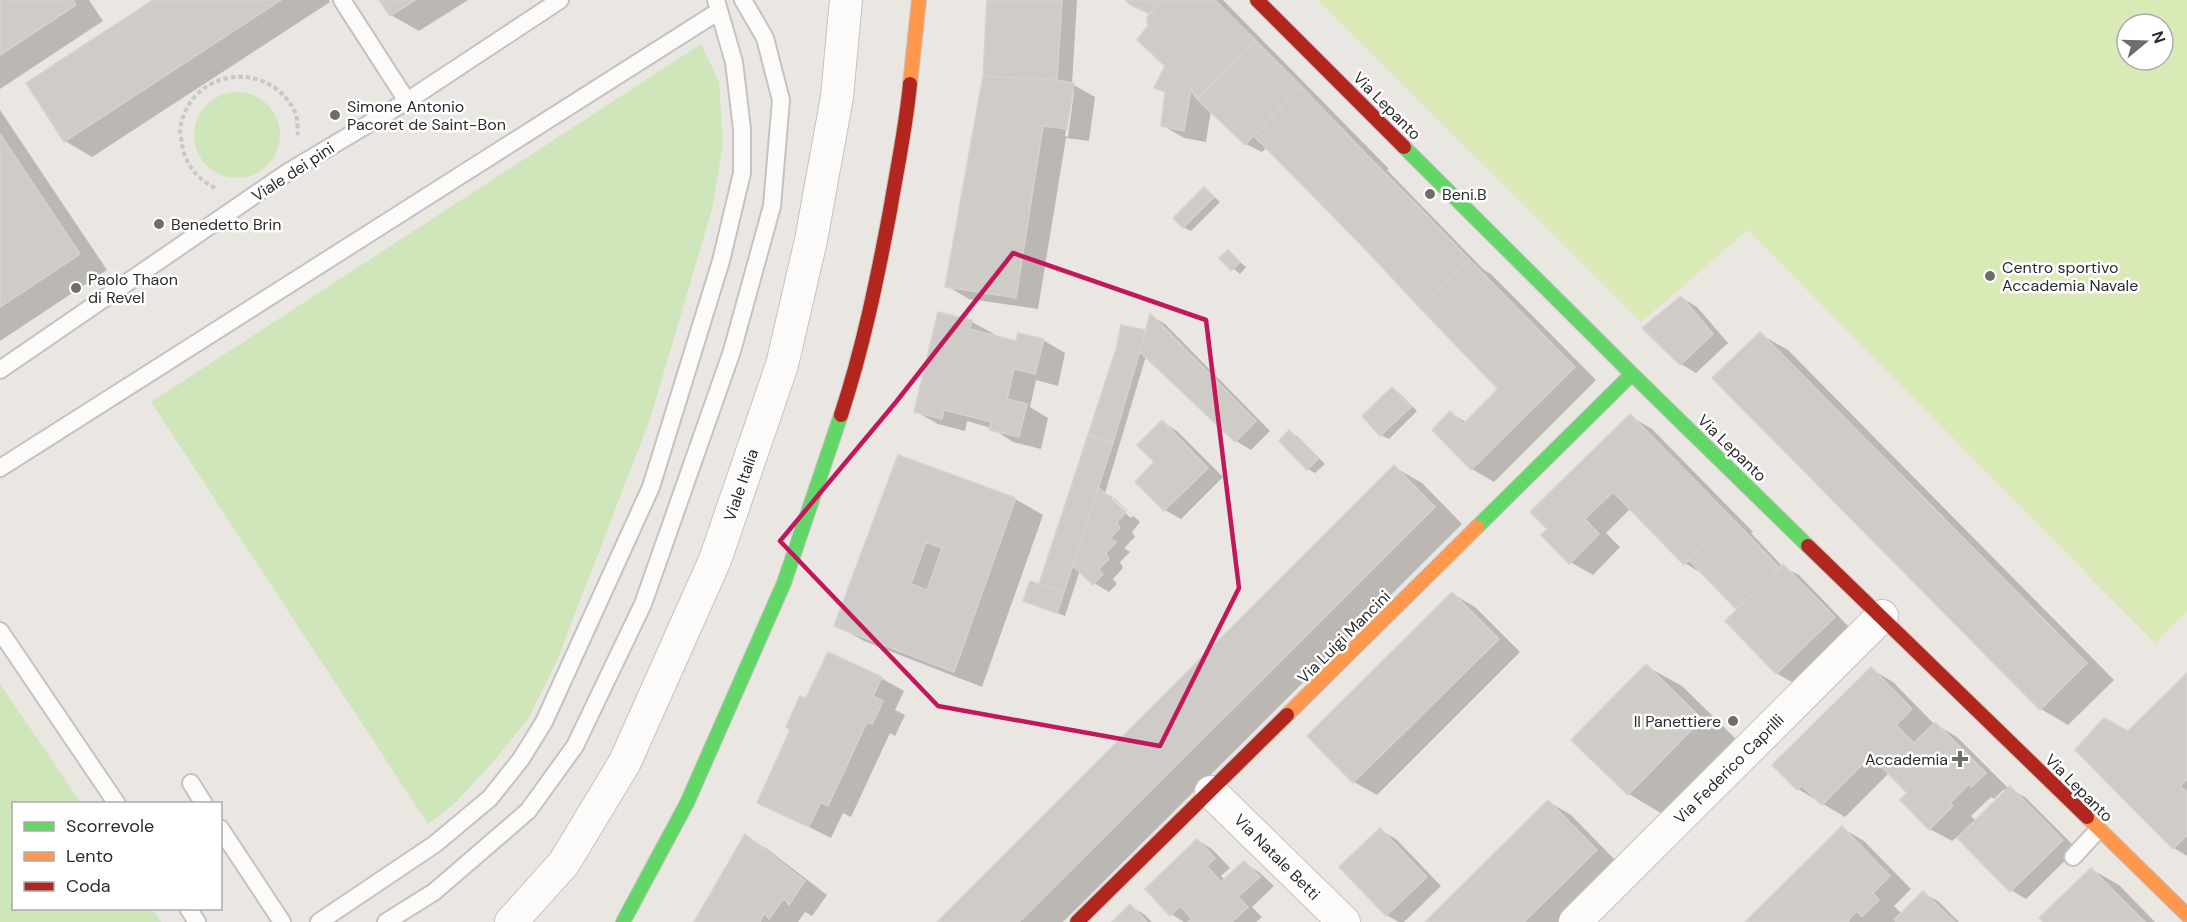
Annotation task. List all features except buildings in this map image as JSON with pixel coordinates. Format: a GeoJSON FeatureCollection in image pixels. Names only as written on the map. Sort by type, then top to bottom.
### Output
{"type":"FeatureCollection","features":[{"type":"Feature","properties":{"kind":"street","name":"Viale Italia"},"geometry":{"type":"LineString","coordinates":[[511,922],[564,863],[624,762],[715,560],[782,365],[806,263],[837,97],[846,0]]}},
{"type":"Feature","properties":{"kind":"street"},"geometry":{"type":"LineString","coordinates":[[623,922],[687,803],[784,583],[849,392],[875,290],[903,139],[919,0]]}},
{"type":"Feature","properties":{"kind":"street","name":"Via Lepanto"},"geometry":{"type":"LineString","coordinates":[[1257,0],[1632,374],[2187,915]]}},
{"type":"Feature","properties":{"kind":"street","name":"Via Luigi Mancini"},"geometry":{"type":"LineString","coordinates":[[1077,922],[1632,374]]}},
{"type":"Feature","properties":{"kind":"street","name":"Via Federico Caprilli"},"geometry":{"type":"LineString","coordinates":[[1575,922],[1882,616]]}},
{"type":"Feature","properties":{"kind":"street","name":"Via Natale Betti"},"geometry":{"type":"LineString","coordinates":[[1211,792],[1344,922]]}},
{"type":"Feature","properties":{"kind":"lane"},"geometry":{"type":"LineString","coordinates":[[342,0],[407,101]]}},
{"type":"Feature","properties":{"kind":"lane","name":"Viale dei pini"},"geometry":{"type":"LineString","coordinates":[[0,370],[288,172],[407,101],[560,0]]}},
{"type":"Feature","properties":{"kind":"lane"},"geometry":{"type":"LineString","coordinates":[[386,922],[434,892],[528,811],[574,746],[643,604],[732,351],[772,206],[781,100],[765,38],[743,0]]}},
{"type":"Feature","properties":{"kind":"lane"},"geometry":{"type":"LineString","coordinates":[[0,468],[718,5],[734,62],[742,129],[742,173],[721,261],[651,487],[544,722],[521,759],[490,798],[435,844],[320,922]]}},
{"type":"Feature","properties":{"kind":"lane"},"geometry":{"type":"LineString","coordinates":[[0,631],[116,802]]}},
{"type":"Feature","properties":{"kind":"lane"},"geometry":{"type":"LineString","coordinates":[[191,783],[203,802]]}},
{"type":"Feature","properties":{"kind":"lane"},"geometry":{"type":"LineString","coordinates":[[2073,857],[2098,830]]}},
{"type":"Feature","properties":{"kind":"lane"},"geometry":{"type":"LineString","coordinates":[[222,831],[282,922]]}},
{"type":"Feature","properties":{"kind":"path"},"geometry":{"type":"LineString","coordinates":[[259,193],[228,195],[201,181],[183,156],[180,125],[193,97],[218,79],[249,76],[277,88],[296,113],[300,143],[288,172]]}},
{"type":"Feature","properties":{"kind":"highlighted area"},"geometry":{"type":"Polygon","coordinates":[[[1013,253],[1206,320],[1239,588],[1160,746],[938,706],[780,541],[896,402],[1013,253]]]}},
{"type":"Feature","properties":{"kind":"green space","name":"Centro sportivo Accademia Navale"},"geometry":{"type":"Polygon","coordinates":[[[1318,0],[2187,0],[2187,612],[2155,643],[1748,230],[1641,322],[1318,0]]]}},
{"type":"Feature","properties":{"kind":"green space"},"geometry":{"type":"Polygon","coordinates":[[[701,44],[719,82],[723,144],[712,209],[650,419],[556,663],[528,719],[455,803],[428,824],[151,402],[701,44]]]}},
{"type":"Feature","properties":{"kind":"green space"},"geometry":{"type":"Polygon","coordinates":[[[229,92],[245,92],[268,104],[277,118],[280,135],[277,152],[268,166],[245,178],[229,178],[213,171],[201,159],[194,143],[194,127],[201,111],[213,99],[229,92]]]}},
{"type":"Feature","properties":{"kind":"green space"},"geometry":{"type":"Polygon","coordinates":[[[0,684],[80,802],[12,802],[12,910],[153,910],[161,922],[0,922],[0,684]]]}},
{"type":"Feature","properties":{"kind":"traffic: fast"},"geometry":{"type":"LineString","coordinates":[[1404,147],[1808,546]]}},
{"type":"Feature","properties":{"kind":"traffic: fast"},"geometry":{"type":"LineString","coordinates":[[1477,527],[1632,374]]}},
{"type":"Feature","properties":{"kind":"traffic: fast"},"geometry":{"type":"LineString","coordinates":[[623,922],[687,803],[784,583],[841,415]]}},
{"type":"Feature","properties":{"kind":"traffic: slow"},"geometry":{"type":"LineString","coordinates":[[910,84],[919,0]]}},
{"type":"Feature","properties":{"kind":"traffic: slow"},"geometry":{"type":"LineString","coordinates":[[1287,715],[1477,527]]}},
{"type":"Feature","properties":{"kind":"traffic: slow"},"geometry":{"type":"LineString","coordinates":[[2087,817],[2187,915]]}},
{"type":"Feature","properties":{"kind":"traffic: jam"},"geometry":{"type":"LineString","coordinates":[[1257,0],[1404,147]]}},
{"type":"Feature","properties":{"kind":"traffic: jam"},"geometry":{"type":"LineString","coordinates":[[841,415],[863,339],[880,263],[910,84]]}},
{"type":"Feature","properties":{"kind":"traffic: jam"},"geometry":{"type":"LineString","coordinates":[[1808,546],[2087,817]]}},
{"type":"Feature","properties":{"kind":"traffic: jam"},"geometry":{"type":"LineString","coordinates":[[1077,922],[1287,715]]}},
{"type":"Feature","properties":{"kind":"place","name":"Simone Antonio Pacoret de Saint-Bon"},"geometry":{"type":"Point","coordinates":[335,115]}},
{"type":"Feature","properties":{"kind":"place","name":"Beni.B"},"geometry":{"type":"Point","coordinates":[1430,194]}},
{"type":"Feature","properties":{"kind":"place","name":"Benedetto Brin"},"geometry":{"type":"Point","coordinates":[159,224]}},
{"type":"Feature","properties":{"kind":"place","name":"Centro sportivo Accademia Navale"},"geometry":{"type":"Point","coordinates":[1990,276]}},
{"type":"Feature","properties":{"kind":"place","name":"Paolo Thaon di Revel"},"geometry":{"type":"Point","coordinates":[76,288]}},
{"type":"Feature","properties":{"kind":"place","name":"Il Panettiere"},"geometry":{"type":"Point","coordinates":[1733,721]}},
{"type":"Feature","properties":{"kind":"place","name":"Accademia"},"geometry":{"type":"Point","coordinates":[1960,759]}}]}
